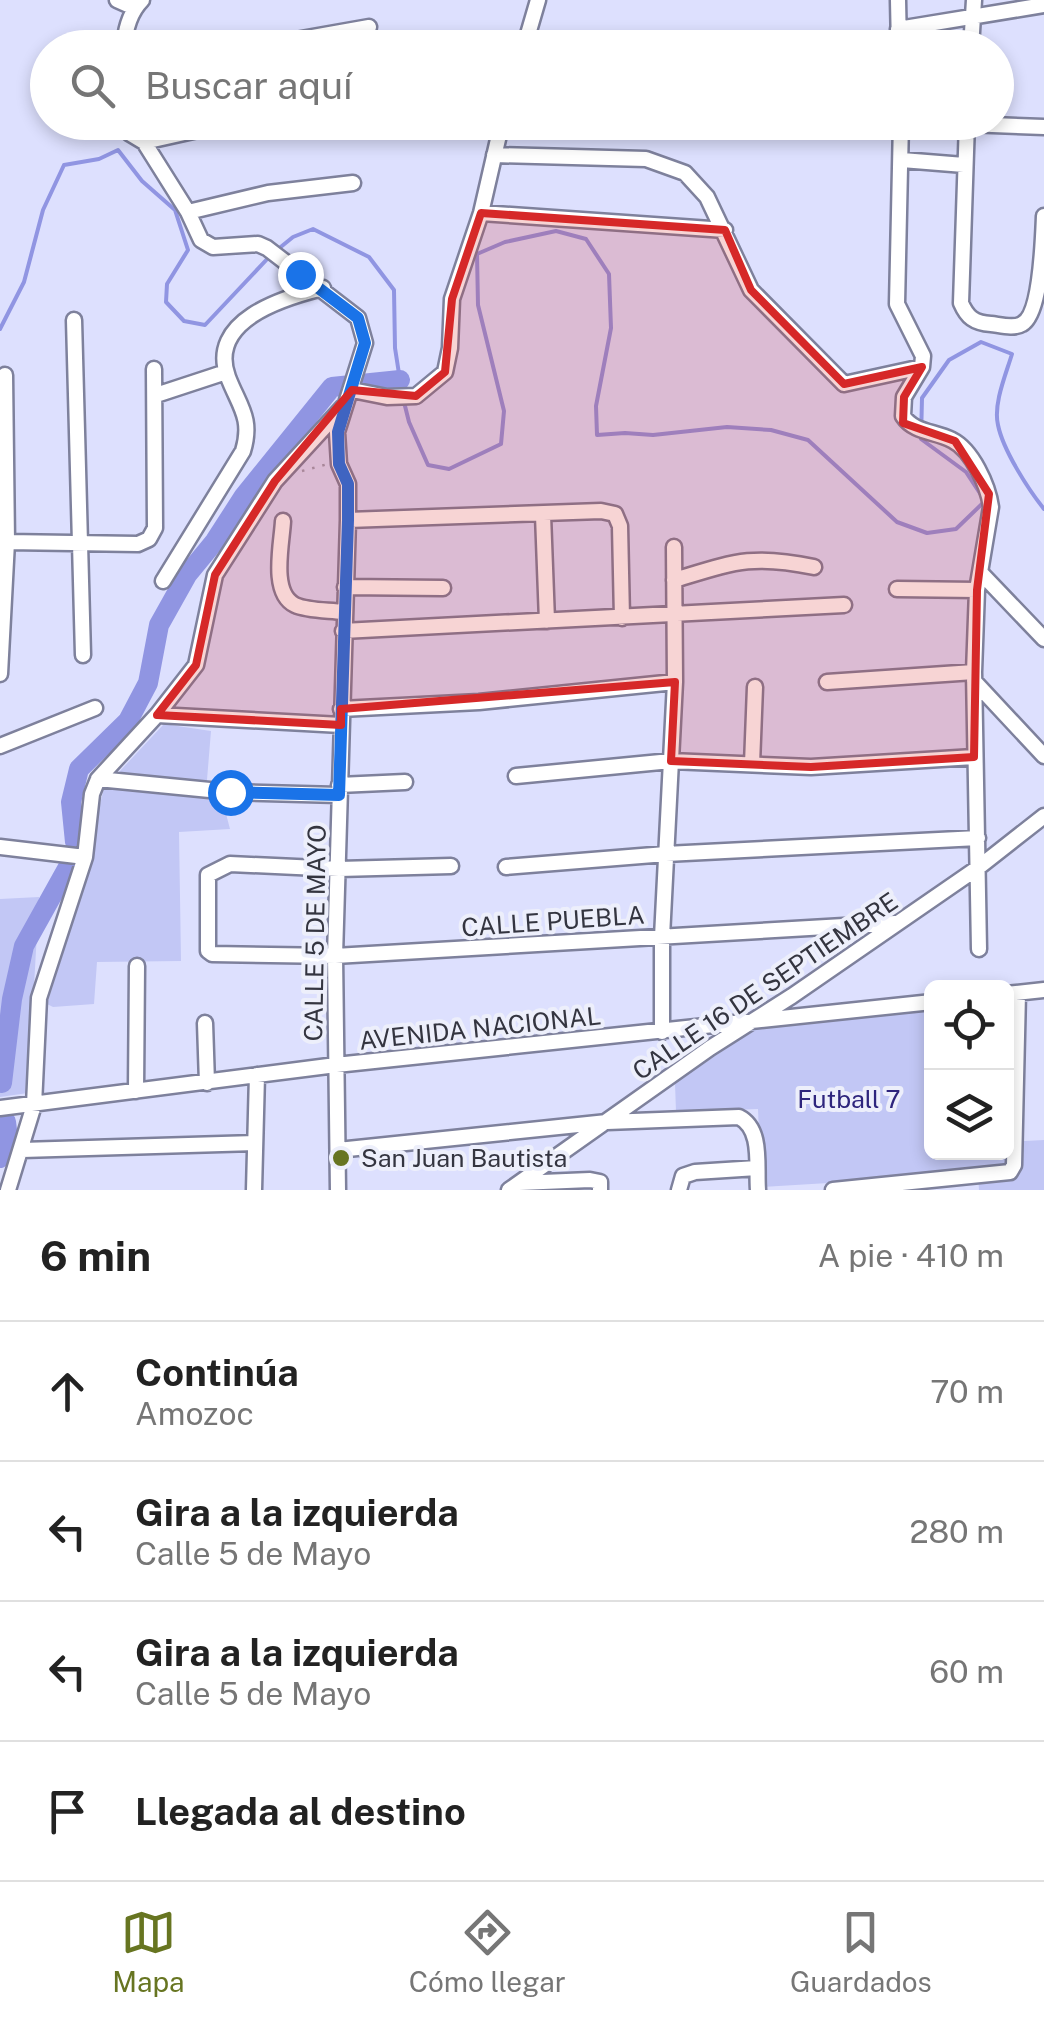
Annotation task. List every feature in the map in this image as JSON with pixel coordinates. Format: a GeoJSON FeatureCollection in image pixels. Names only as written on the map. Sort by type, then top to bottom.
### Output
{"type":"FeatureCollection","features":[{"type":"Feature","properties":{"kind":"street"},"geometry":{"type":"LineString","coordinates":[[117,0],[138,4],[130,30]]}},
{"type":"Feature","properties":{"kind":"street"},"geometry":{"type":"LineString","coordinates":[[529,30],[538,0]]}},
{"type":"Feature","properties":{"kind":"street"},"geometry":{"type":"LineString","coordinates":[[898,0],[898,28],[1044,5]]}},
{"type":"Feature","properties":{"kind":"street"},"geometry":{"type":"LineString","coordinates":[[973,30],[974,0]]}},
{"type":"Feature","properties":{"kind":"street"},"geometry":{"type":"LineString","coordinates":[[360,30],[369,28]]}},
{"type":"Feature","properties":{"kind":"street"},"geometry":{"type":"LineString","coordinates":[[1014,126],[1044,128]]}},
{"type":"Feature","properties":{"kind":"street"},"geometry":{"type":"LineString","coordinates":[[141,140],[188,212],[268,193],[353,183]]}},
{"type":"Feature","properties":{"kind":"street"},"geometry":{"type":"LineString","coordinates":[[144,142],[153,140]]}},
{"type":"Feature","properties":{"kind":"street"},"geometry":{"type":"LineString","coordinates":[[8,1190],[34,1106],[40,998],[86,856],[92,794],[98,779],[157,716],[196,665],[215,575],[275,480],[352,389],[416,396],[445,372],[452,298],[481,213],[498,140]]}},
{"type":"Feature","properties":{"kind":"street"},"geometry":{"type":"LineString","coordinates":[[901,140],[896,304],[920,348],[922,367],[904,396],[903,416],[906,422],[955,441],[973,462],[991,507],[977,590],[974,676],[979,948]]}},
{"type":"Feature","properties":{"kind":"street"},"geometry":{"type":"LineString","coordinates":[[966,140],[961,303],[966,316],[979,323],[1018,326],[1039,307],[1044,216]]}},
{"type":"Feature","properties":{"kind":"street"},"geometry":{"type":"LineString","coordinates":[[494,155],[646,159],[685,173],[707,198],[751,290],[844,384],[922,367]]}},
{"type":"Feature","properties":{"kind":"street"},"geometry":{"type":"LineString","coordinates":[[902,160],[964,165]]}},
{"type":"Feature","properties":{"kind":"street","name":"CALLE 5 DE MAYO"},"geometry":{"type":"LineString","coordinates":[[188,212],[206,244],[258,244],[323,288],[358,318],[365,343],[338,432],[339,464],[348,484],[335,956],[338,1190]]}},
{"type":"Feature","properties":{"kind":"street"},"geometry":{"type":"LineString","coordinates":[[481,213],[725,230]]}},
{"type":"Feature","properties":{"kind":"street"},"geometry":{"type":"LineString","coordinates":[[163,581],[249,431],[226,372],[224,349],[230,334],[287,296],[323,288]]}},
{"type":"Feature","properties":{"kind":"street"},"geometry":{"type":"LineString","coordinates":[[74,320],[83,655]]}},
{"type":"Feature","properties":{"kind":"street"},"geometry":{"type":"LineString","coordinates":[[7,542],[138,544],[150,539],[156,528],[154,370]]}},
{"type":"Feature","properties":{"kind":"street"},"geometry":{"type":"LineString","coordinates":[[156,395],[226,372]]}},
{"type":"Feature","properties":{"kind":"street"},"geometry":{"type":"LineString","coordinates":[[0,674],[7,542],[5,375]]}},
{"type":"Feature","properties":{"kind":"street"},"geometry":{"type":"LineString","coordinates":[[348,520],[601,511],[615,514],[620,526],[622,618]]}},
{"type":"Feature","properties":{"kind":"street"},"geometry":{"type":"LineString","coordinates":[[542,515],[546,621]]}},
{"type":"Feature","properties":{"kind":"street"},"geometry":{"type":"LineString","coordinates":[[283,520],[280,583],[285,598],[296,606],[344,612]]}},
{"type":"Feature","properties":{"kind":"street"},"geometry":{"type":"LineString","coordinates":[[662,1032],[662,937],[675,682],[674,547]]}},
{"type":"Feature","properties":{"kind":"street"},"geometry":{"type":"LineString","coordinates":[[674,580],[743,560],[771,558],[814,567]]}},
{"type":"Feature","properties":{"kind":"street"},"geometry":{"type":"LineString","coordinates":[[980,572],[1044,639]]}},
{"type":"Feature","properties":{"kind":"street"},"geometry":{"type":"LineString","coordinates":[[345,586],[444,588]]}},
{"type":"Feature","properties":{"kind":"street"},"geometry":{"type":"LineString","coordinates":[[898,589],[977,590]]}},
{"type":"Feature","properties":{"kind":"street"},"geometry":{"type":"LineString","coordinates":[[343,631],[844,605]]}},
{"type":"Feature","properties":{"kind":"street"},"geometry":{"type":"LineString","coordinates":[[827,682],[974,676]]}},
{"type":"Feature","properties":{"kind":"street"},"geometry":{"type":"LineString","coordinates":[[974,676],[1044,756]]}},
{"type":"Feature","properties":{"kind":"street"},"geometry":{"type":"LineString","coordinates":[[157,716],[341,717],[675,682]]}},
{"type":"Feature","properties":{"kind":"street"},"geometry":{"type":"LineString","coordinates":[[752,764],[756,687]]}},
{"type":"Feature","properties":{"kind":"street"},"geometry":{"type":"LineString","coordinates":[[0,746],[96,708]]}},
{"type":"Feature","properties":{"kind":"street"},"geometry":{"type":"LineString","coordinates":[[516,776],[671,761],[810,767],[974,757]]}},
{"type":"Feature","properties":{"kind":"street"},"geometry":{"type":"LineString","coordinates":[[98,779],[230,792],[339,790],[406,782]]}},
{"type":"Feature","properties":{"kind":"street","name":"CALLE 16 DE SEPTIEMBRE"},"geometry":{"type":"LineString","coordinates":[[514,1186],[979,867],[1044,816]]}},
{"type":"Feature","properties":{"kind":"street"},"geometry":{"type":"LineString","coordinates":[[506,867],[666,854],[978,838]]}},
{"type":"Feature","properties":{"kind":"street"},"geometry":{"type":"LineString","coordinates":[[0,847],[86,856]]}},
{"type":"Feature","properties":{"kind":"street","name":"CALLE PUEBLA"},"geometry":{"type":"LineString","coordinates":[[339,869],[230,864],[216,868],[208,874],[206,944],[212,954],[335,956],[896,924]]}},
{"type":"Feature","properties":{"kind":"street"},"geometry":{"type":"LineString","coordinates":[[339,869],[451,866]]}},
{"type":"Feature","properties":{"kind":"street"},"geometry":{"type":"LineString","coordinates":[[136,1091],[137,966]]}},
{"type":"Feature","properties":{"kind":"street"},"geometry":{"type":"LineString","coordinates":[[1014,994],[1044,990]]}},
{"type":"Feature","properties":{"kind":"street","name":"AVENIDA NACIONAL"},"geometry":{"type":"LineString","coordinates":[[0,1108],[336,1065],[924,1003]]}},
{"type":"Feature","properties":{"kind":"street"},"geometry":{"type":"LineString","coordinates":[[205,1023],[207,1083]]}},
{"type":"Feature","properties":{"kind":"street"},"geometry":{"type":"LineString","coordinates":[[834,1190],[1010,1172],[1014,1165],[1013,1070]]}},
{"type":"Feature","properties":{"kind":"street"},"geometry":{"type":"LineString","coordinates":[[254,1190],[256,1075]]}},
{"type":"Feature","properties":{"kind":"street"},"geometry":{"type":"LineString","coordinates":[[338,1150],[606,1122],[739,1117],[750,1122],[756,1134],[758,1190]]}},
{"type":"Feature","properties":{"kind":"street"},"geometry":{"type":"LineString","coordinates":[[22,1150],[255,1143]]}},
{"type":"Feature","properties":{"kind":"street"},"geometry":{"type":"LineString","coordinates":[[679,1190],[683,1176],[695,1172],[757,1168]]}},
{"type":"Feature","properties":{"kind":"street"},"geometry":{"type":"LineString","coordinates":[[514,1186],[590,1180],[600,1182],[600,1190]]}},
{"type":"Feature","properties":{"kind":"path"},"geometry":{"type":"LineString","coordinates":[[275,480],[321,464],[339,464]]}},
{"type":"Feature","properties":{"kind":"highlighted area"},"geometry":{"type":"Polygon","coordinates":[[[481,213],[725,230],[751,290],[844,384],[922,367],[904,397],[903,423],[955,441],[989,494],[977,590],[974,757],[811,767],[671,761],[675,682],[341,709],[341,725],[157,715],[196,665],[215,575],[275,481],[352,390],[416,396],[445,372],[452,299],[481,213]]]}},
{"type":"Feature","properties":{"kind":"green space"},"geometry":{"type":"Polygon","coordinates":[[[164,724],[211,731],[206,792],[221,795],[230,829],[179,832],[181,961],[97,962],[94,1004],[53,1007],[47,1004],[104,788],[164,724]]]}},
{"type":"Feature","properties":{"kind":"green space"},"geometry":{"type":"Polygon","coordinates":[[[39,897],[28,1093],[0,1097],[0,899],[39,897]]]}},
{"type":"Feature","properties":{"kind":"green space","name":"Futball 7"},"geometry":{"type":"Polygon","coordinates":[[[924,1010],[924,1160],[1014,1160],[1014,1142],[1044,1140],[1044,1190],[979,1190],[978,1174],[761,1187],[758,1109],[676,1112],[675,1083],[761,1025],[924,1010]]]}},
{"type":"Feature","properties":{"kind":"waterway"},"geometry":{"type":"LineString","coordinates":[[0,329],[24,282],[43,210],[64,165],[99,159],[118,150],[142,181],[175,210],[188,250],[167,284],[166,302],[184,321],[205,325],[270,256]]}},
{"type":"Feature","properties":{"kind":"waterway"},"geometry":{"type":"LineString","coordinates":[[277,250],[293,237],[313,229],[369,257],[394,290],[395,348],[402,393]]}},
{"type":"Feature","properties":{"kind":"waterway"},"geometry":{"type":"LineString","coordinates":[[404,402],[428,465],[449,469],[501,444],[504,411],[478,305],[477,254],[505,242],[556,231],[586,239],[609,274],[611,328],[596,406],[597,435],[653,435],[727,427],[771,430],[808,440],[897,522],[927,533],[956,529],[985,501],[966,472],[921,439],[922,398],[949,360],[981,342],[1012,354],[999,399],[998,425],[1017,469],[1044,509]]}},
{"type":"Feature","properties":{"kind":"waterway"},"geometry":{"type":"LineString","coordinates":[[75,842],[71,802],[79,769],[128,721],[148,683],[159,625],[187,575],[244,496],[332,387],[400,380]]}},
{"type":"Feature","properties":{"kind":"waterway"},"geometry":{"type":"LineString","coordinates":[[2,1083],[12,999],[24,946],[68,867]]}},
{"type":"Feature","properties":{"kind":"waterway"},"geometry":{"type":"LineString","coordinates":[[0,1158],[8,1138],[6,1122]]}},
{"type":"Feature","properties":{"kind":"place","name":"San Juan Bautista"},"geometry":{"type":"Point","coordinates":[341,1158]}},
{"type":"Feature","properties":{"kind":"route"},"geometry":{"type":"LineString","coordinates":[[230,792],[339,795],[348,484],[339,464],[338,432],[365,343],[358,318],[300,274]]}}]}
